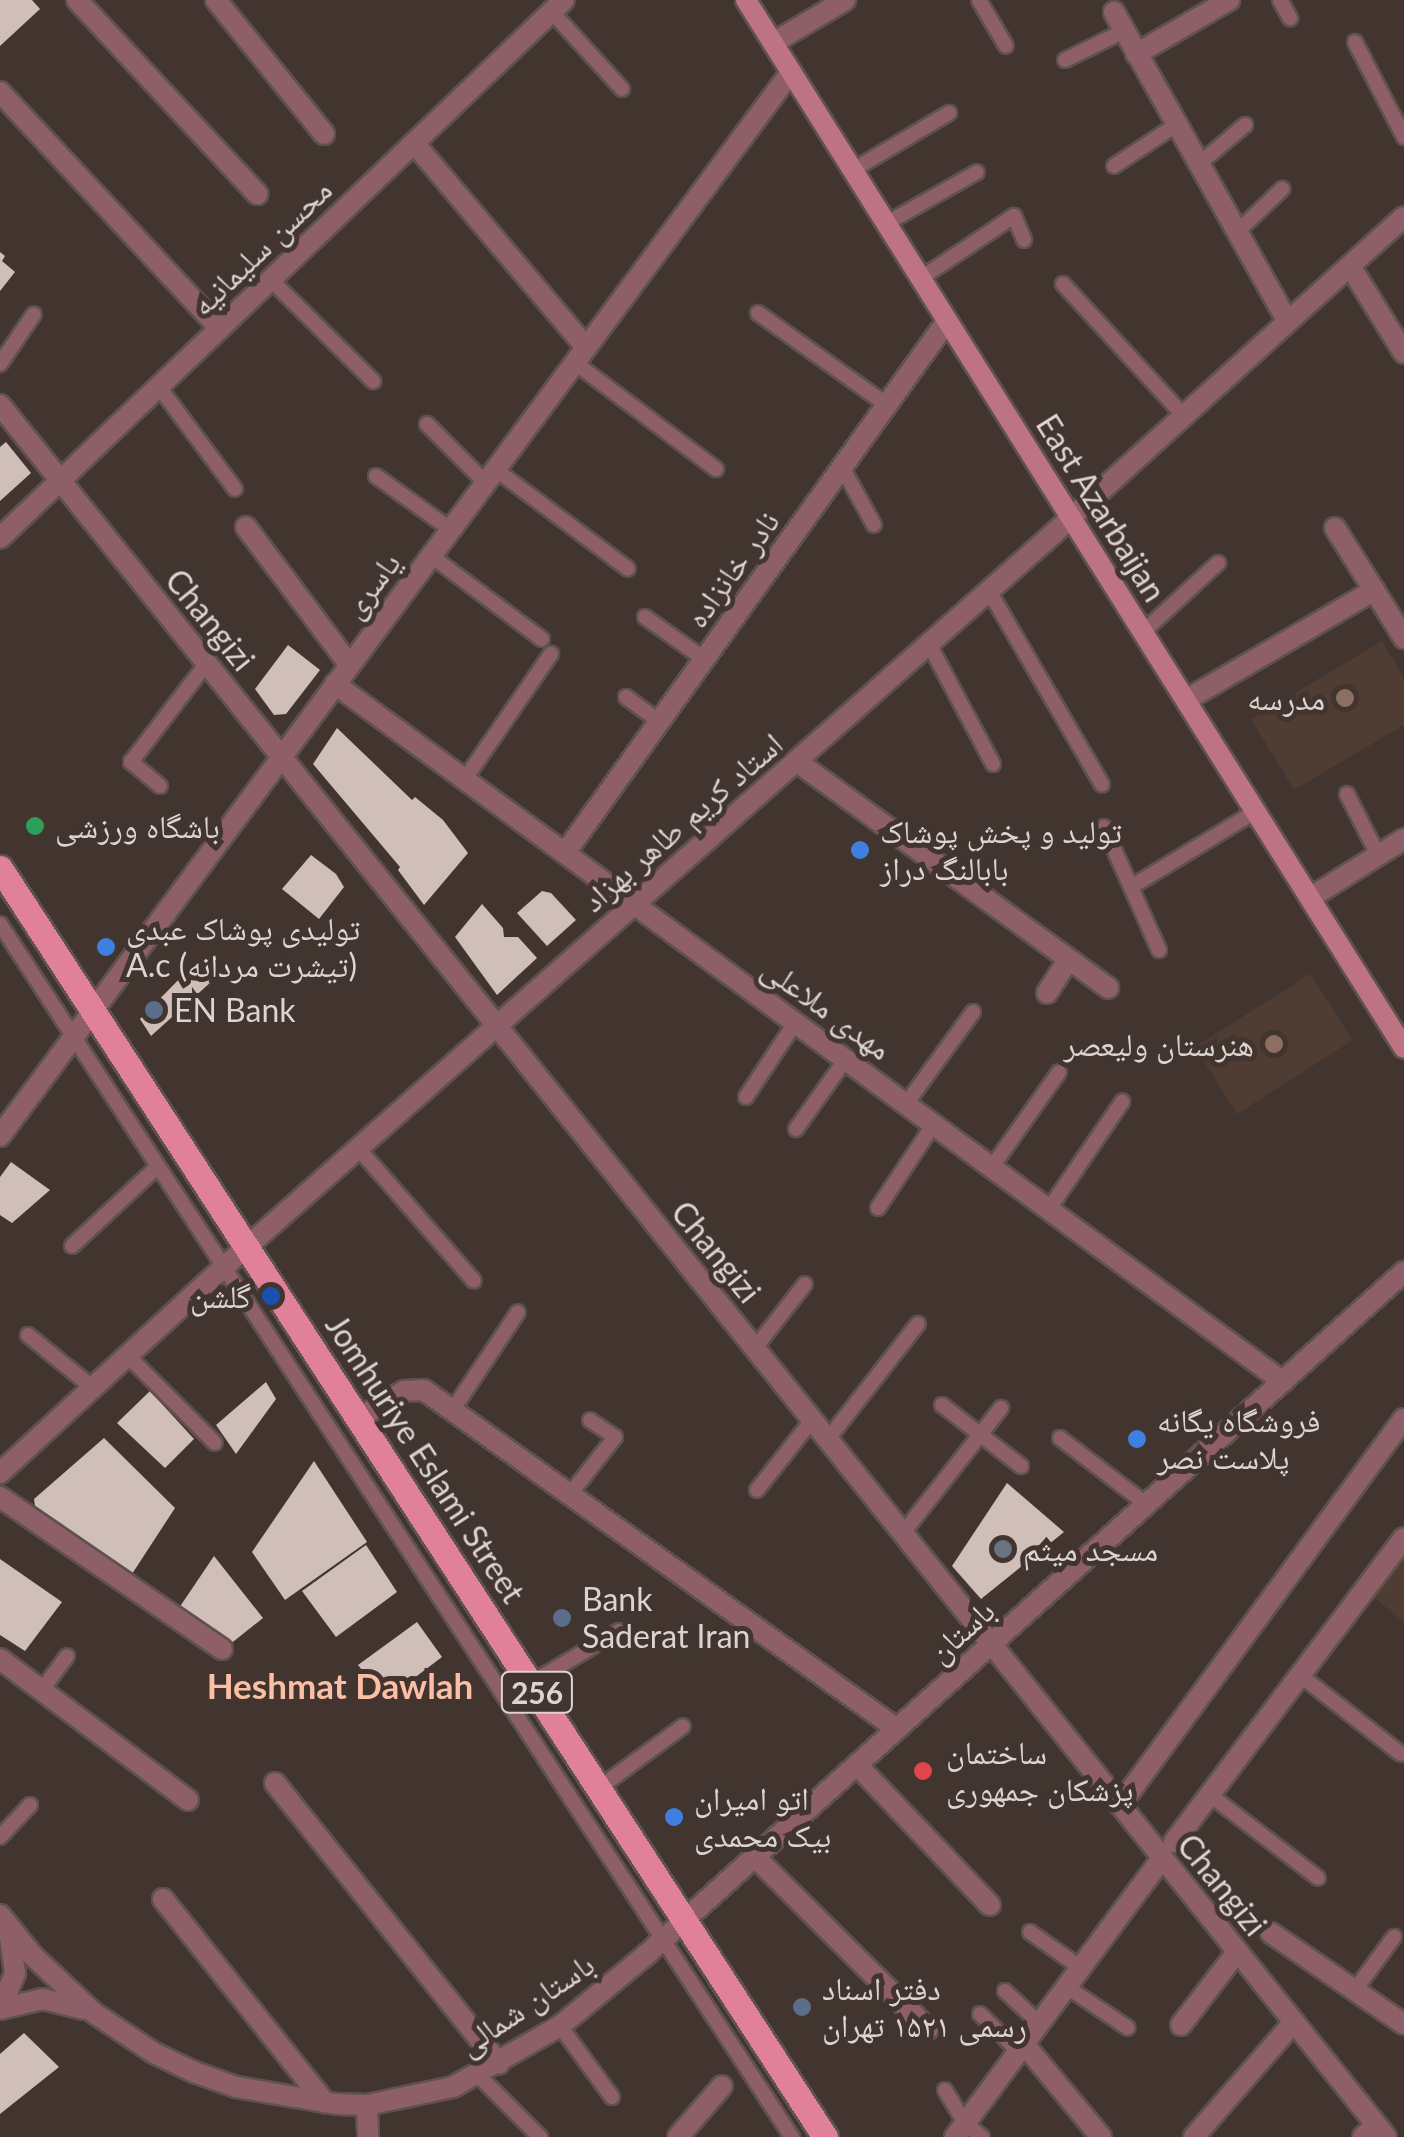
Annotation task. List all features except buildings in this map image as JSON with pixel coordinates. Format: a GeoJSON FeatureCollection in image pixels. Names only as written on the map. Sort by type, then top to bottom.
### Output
{"type":"FeatureCollection","features":[{"type":"Feature","properties":{"kind":"main road","name":"East Azarbaijan"},"geometry":{"type":"LineString","coordinates":[[746,0],[1404,1048]]}},
{"type":"Feature","properties":{"kind":"main road","name":"Jomhuriye Eslami Street"},"geometry":{"type":"LineString","coordinates":[[0,868],[685,1920],[814,2132]]}},
{"type":"Feature","properties":{"kind":"street"},"geometry":{"type":"LineString","coordinates":[[76,0],[257,194]]}},
{"type":"Feature","properties":{"kind":"street"},"geometry":{"type":"LineString","coordinates":[[216,0],[324,134]]}},
{"type":"Feature","properties":{"kind":"street"},"geometry":{"type":"LineString","coordinates":[[773,43],[845,0]]}},
{"type":"Feature","properties":{"kind":"street"},"geometry":{"type":"LineString","coordinates":[[1136,54],[1228,0]]}},
{"type":"Feature","properties":{"kind":"street","name":"محسن سلیمانیه"},"geometry":{"type":"LineString","coordinates":[[0,538],[558,6]]}},
{"type":"Feature","properties":{"kind":"street"},"geometry":{"type":"LineString","coordinates":[[1119,22],[1288,322]]}},
{"type":"Feature","properties":{"kind":"street","name":"یاسری"},"geometry":{"type":"LineString","coordinates":[[0,1136],[7,1112],[73,1036],[791,72]]}},
{"type":"Feature","properties":{"kind":"street"},"geometry":{"type":"LineString","coordinates":[[0,92],[220,328]]}},
{"type":"Feature","properties":{"kind":"street"},"geometry":{"type":"LineString","coordinates":[[414,143],[580,355]]}},
{"type":"Feature","properties":{"kind":"street","name":"استاد کریم طاهر بهزاد"},"geometry":{"type":"LineString","coordinates":[[0,1473],[224,1267],[1071,518],[1404,217]]}},
{"type":"Feature","properties":{"kind":"street"},"geometry":{"type":"LineString","coordinates":[[1350,266],[1404,353]]}},
{"type":"Feature","properties":{"kind":"street","name":"نادر خانزاده"},"geometry":{"type":"LineString","coordinates":[[565,854],[948,321]]}},
{"type":"Feature","properties":{"kind":"street","name":"Changizi"},"geometry":{"type":"LineString","coordinates":[[0,405],[1120,1806],[1168,1850],[1238,1952],[1375,2133]]}},
{"type":"Feature","properties":{"kind":"street"},"geometry":{"type":"LineString","coordinates":[[246,527],[350,664]]}},
{"type":"Feature","properties":{"kind":"street"},"geometry":{"type":"LineString","coordinates":[[1335,528],[1404,638]]}},
{"type":"Feature","properties":{"kind":"street"},"geometry":{"type":"LineString","coordinates":[[1186,700],[1374,590]]}},
{"type":"Feature","properties":{"kind":"street","name":"مهدی ملاعلی"},"geometry":{"type":"LineString","coordinates":[[335,684],[1283,1382]]}},
{"type":"Feature","properties":{"kind":"street"},"geometry":{"type":"LineString","coordinates":[[796,761],[1108,988]]}},
{"type":"Feature","properties":{"kind":"street"},"geometry":{"type":"LineString","coordinates":[[1310,898],[1395,849]]}},
{"type":"Feature","properties":{"kind":"street"},"geometry":{"type":"LineString","coordinates":[[1047,993],[1069,959]]}},
{"type":"Feature","properties":{"kind":"street","name":"باستان"},"geometry":{"type":"LineString","coordinates":[[655,1947],[1404,1272]]}},
{"type":"Feature","properties":{"kind":"street"},"geometry":{"type":"LineString","coordinates":[[359,1418],[404,1390],[416,1388],[454,1408],[897,1729]]}},
{"type":"Feature","properties":{"kind":"street"},"geometry":{"type":"LineString","coordinates":[[1120,1806],[1404,1419]]}},
{"type":"Feature","properties":{"kind":"street"},"geometry":{"type":"LineString","coordinates":[[0,1497],[222,1648]]}},
{"type":"Feature","properties":{"kind":"street"},"geometry":{"type":"LineString","coordinates":[[967,2132],[1021,2048],[1404,1538]]}},
{"type":"Feature","properties":{"kind":"street"},"geometry":{"type":"LineString","coordinates":[[0,1659],[188,1800]]}},
{"type":"Feature","properties":{"kind":"street"},"geometry":{"type":"LineString","coordinates":[[857,1765],[990,1905]]}},
{"type":"Feature","properties":{"kind":"street"},"geometry":{"type":"LineString","coordinates":[[274,1783],[499,2064]]}},
{"type":"Feature","properties":{"kind":"street"},"geometry":{"type":"LineString","coordinates":[[754,1857],[928,2028]]}},
{"type":"Feature","properties":{"kind":"street"},"geometry":{"type":"LineString","coordinates":[[163,1898],[326,2103]]}},
{"type":"Feature","properties":{"kind":"street"},"geometry":{"type":"LineString","coordinates":[[0,2009],[15,1974],[4,1920]]}},
{"type":"Feature","properties":{"kind":"street"},"geometry":{"type":"LineString","coordinates":[[4,1920],[94,2013]]}},
{"type":"Feature","properties":{"kind":"street"},"geometry":{"type":"LineString","coordinates":[[1271,1933],[1404,2024]]}},
{"type":"Feature","properties":{"kind":"street","name":"باستان شمالی"},"geometry":{"type":"LineString","coordinates":[[94,2013],[154,2054],[236,2088],[326,2103],[367,2105],[453,2087],[499,2064],[560,2026],[655,1947]]}},
{"type":"Feature","properties":{"kind":"street"},"geometry":{"type":"LineString","coordinates":[[1181,2025],[1238,1952]]}},
{"type":"Feature","properties":{"kind":"street"},"geometry":{"type":"LineString","coordinates":[[0,2009],[43,1999],[94,2013]]}},
{"type":"Feature","properties":{"kind":"street"},"geometry":{"type":"LineString","coordinates":[[1194,2137],[1294,2022]]}},
{"type":"Feature","properties":{"kind":"street"},"geometry":{"type":"LineString","coordinates":[[1021,2048],[1101,2137]]}},
{"type":"Feature","properties":{"kind":"street"},"geometry":{"type":"LineString","coordinates":[[678,2137],[722,2086]]}},
{"type":"Feature","properties":{"kind":"street"},"geometry":{"type":"LineString","coordinates":[[367,2105],[368,2137]]}},
{"type":"Feature","properties":{"kind":"lane"},"geometry":{"type":"LineString","coordinates":[[979,0],[1006,46]]}},
{"type":"Feature","properties":{"kind":"lane"},"geometry":{"type":"LineString","coordinates":[[1280,0],[1290,18]]}},
{"type":"Feature","properties":{"kind":"lane"},"geometry":{"type":"LineString","coordinates":[[558,6],[622,89]]}},
{"type":"Feature","properties":{"kind":"lane"},"geometry":{"type":"LineString","coordinates":[[1066,60],[1119,22]]}},
{"type":"Feature","properties":{"kind":"lane"},"geometry":{"type":"LineString","coordinates":[[1355,42],[1404,138]]}},
{"type":"Feature","properties":{"kind":"lane"},"geometry":{"type":"LineString","coordinates":[[853,170],[948,113]]}},
{"type":"Feature","properties":{"kind":"lane"},"geometry":{"type":"LineString","coordinates":[[1114,166],[1176,125]]}},
{"type":"Feature","properties":{"kind":"lane"},"geometry":{"type":"LineString","coordinates":[[1198,165],[1245,125]]}},
{"type":"Feature","properties":{"kind":"lane"},"geometry":{"type":"LineString","coordinates":[[887,224],[977,172]]}},
{"type":"Feature","properties":{"kind":"lane"},"geometry":{"type":"LineString","coordinates":[[1236,233],[1282,189]]}},
{"type":"Feature","properties":{"kind":"lane"},"geometry":{"type":"LineString","coordinates":[[921,278],[1014,216],[1024,240]]}},
{"type":"Feature","properties":{"kind":"lane"},"geometry":{"type":"LineString","coordinates":[[270,280],[374,381]]}},
{"type":"Feature","properties":{"kind":"lane"},"geometry":{"type":"LineString","coordinates":[[1063,284],[1184,416]]}},
{"type":"Feature","properties":{"kind":"lane"},"geometry":{"type":"LineString","coordinates":[[758,313],[887,405]]}},
{"type":"Feature","properties":{"kind":"lane"},"geometry":{"type":"LineString","coordinates":[[0,364],[34,314]]}},
{"type":"Feature","properties":{"kind":"lane"},"geometry":{"type":"LineString","coordinates":[[580,355],[716,469]]}},
{"type":"Feature","properties":{"kind":"lane"},"geometry":{"type":"LineString","coordinates":[[159,386],[235,489]]}},
{"type":"Feature","properties":{"kind":"lane"},"geometry":{"type":"LineString","coordinates":[[427,424],[490,476],[628,569]]}},
{"type":"Feature","properties":{"kind":"lane"},"geometry":{"type":"LineString","coordinates":[[842,468],[874,525]]}},
{"type":"Feature","properties":{"kind":"lane"},"geometry":{"type":"LineString","coordinates":[[376,476],[450,529]]}},
{"type":"Feature","properties":{"kind":"lane"},"geometry":{"type":"LineString","coordinates":[[430,556],[542,639]]}},
{"type":"Feature","properties":{"kind":"lane"},"geometry":{"type":"LineString","coordinates":[[1143,632],[1218,563]]}},
{"type":"Feature","properties":{"kind":"lane"},"geometry":{"type":"LineString","coordinates":[[989,590],[1102,784]]}},
{"type":"Feature","properties":{"kind":"lane"},"geometry":{"type":"LineString","coordinates":[[645,616],[704,659]]}},
{"type":"Feature","properties":{"kind":"lane"},"geometry":{"type":"LineString","coordinates":[[928,644],[993,764]]}},
{"type":"Feature","properties":{"kind":"lane"},"geometry":{"type":"LineString","coordinates":[[465,780],[551,654]]}},
{"type":"Feature","properties":{"kind":"lane"},"geometry":{"type":"LineString","coordinates":[[160,786],[131,762],[207,663]]}},
{"type":"Feature","properties":{"kind":"lane"},"geometry":{"type":"LineString","coordinates":[[626,696],[660,722]]}},
{"type":"Feature","properties":{"kind":"lane"},"geometry":{"type":"LineString","coordinates":[[1347,794],[1395,849]]}},
{"type":"Feature","properties":{"kind":"lane"},"geometry":{"type":"LineString","coordinates":[[1131,887],[1256,812]]}},
{"type":"Feature","properties":{"kind":"lane"},"geometry":{"type":"LineString","coordinates":[[1104,828],[1159,950]]}},
{"type":"Feature","properties":{"kind":"lane"},"geometry":{"type":"LineString","coordinates":[[0,924],[224,1267],[655,1947],[792,2137]]}},
{"type":"Feature","properties":{"kind":"lane"},"geometry":{"type":"LineString","coordinates":[[906,1104],[973,1012]]}},
{"type":"Feature","properties":{"kind":"lane"},"geometry":{"type":"LineString","coordinates":[[746,1097],[796,1022]]}},
{"type":"Feature","properties":{"kind":"lane"},"geometry":{"type":"LineString","coordinates":[[796,1129],[846,1059]]}},
{"type":"Feature","properties":{"kind":"lane"},"geometry":{"type":"LineString","coordinates":[[992,1166],[1059,1072]]}},
{"type":"Feature","properties":{"kind":"lane"},"geometry":{"type":"LineString","coordinates":[[1049,1208],[1122,1102]]}},
{"type":"Feature","properties":{"kind":"lane"},"geometry":{"type":"LineString","coordinates":[[878,1208],[934,1124]]}},
{"type":"Feature","properties":{"kind":"lane"},"geometry":{"type":"LineString","coordinates":[[358,1148],[474,1281]]}},
{"type":"Feature","properties":{"kind":"lane"},"geometry":{"type":"LineString","coordinates":[[72,1246],[158,1166]]}},
{"type":"Feature","properties":{"kind":"lane"},"geometry":{"type":"LineString","coordinates":[[755,1348],[805,1284]]}},
{"type":"Feature","properties":{"kind":"lane"},"geometry":{"type":"LineString","coordinates":[[454,1408],[518,1312]]}},
{"type":"Feature","properties":{"kind":"lane"},"geometry":{"type":"LineString","coordinates":[[828,1439],[918,1324]]}},
{"type":"Feature","properties":{"kind":"lane"},"geometry":{"type":"LineString","coordinates":[[28,1335],[92,1387]]}},
{"type":"Feature","properties":{"kind":"lane"},"geometry":{"type":"LineString","coordinates":[[127,1355],[215,1444]]}},
{"type":"Feature","properties":{"kind":"lane"},"geometry":{"type":"LineString","coordinates":[[942,1404],[1021,1466]]}},
{"type":"Feature","properties":{"kind":"lane"},"geometry":{"type":"LineString","coordinates":[[903,1533],[1000,1408]]}},
{"type":"Feature","properties":{"kind":"lane"},"geometry":{"type":"LineString","coordinates":[[571,1493],[615,1437],[590,1420]]}},
{"type":"Feature","properties":{"kind":"lane"},"geometry":{"type":"LineString","coordinates":[[757,1490],[812,1420]]}},
{"type":"Feature","properties":{"kind":"lane"},"geometry":{"type":"LineString","coordinates":[[1060,1438],[1146,1504]]}},
{"type":"Feature","properties":{"kind":"lane"},"geometry":{"type":"LineString","coordinates":[[531,1684],[619,1631]]}},
{"type":"Feature","properties":{"kind":"lane"},"geometry":{"type":"LineString","coordinates":[[42,1690],[67,1656]]}},
{"type":"Feature","properties":{"kind":"lane"},"geometry":{"type":"LineString","coordinates":[[1300,1675],[1401,1754]]}},
{"type":"Feature","properties":{"kind":"lane"},"geometry":{"type":"LineString","coordinates":[[599,1788],[683,1726]]}},
{"type":"Feature","properties":{"kind":"lane"},"geometry":{"type":"LineString","coordinates":[[1210,1795],[1318,1878]]}},
{"type":"Feature","properties":{"kind":"lane"},"geometry":{"type":"LineString","coordinates":[[0,1838],[30,1805]]}},
{"type":"Feature","properties":{"kind":"lane"},"geometry":{"type":"LineString","coordinates":[[1030,1932],[1081,1968]]}},
{"type":"Feature","properties":{"kind":"lane"},"geometry":{"type":"LineString","coordinates":[[1355,1990],[1394,1937]]}},
{"type":"Feature","properties":{"kind":"lane"},"geometry":{"type":"LineString","coordinates":[[1067,1986],[1128,2028]]}},
{"type":"Feature","properties":{"kind":"lane"},"geometry":{"type":"LineString","coordinates":[[1005,1990],[1040,2023]]}},
{"type":"Feature","properties":{"kind":"lane"},"geometry":{"type":"LineString","coordinates":[[980,2014],[1021,2048]]}},
{"type":"Feature","properties":{"kind":"lane"},"geometry":{"type":"LineString","coordinates":[[560,2026],[612,2097]]}},
{"type":"Feature","properties":{"kind":"lane"},"geometry":{"type":"LineString","coordinates":[[478,2075],[540,2137]]}},
{"type":"Feature","properties":{"kind":"lane"},"geometry":{"type":"LineString","coordinates":[[945,2090],[967,2132]]}},
{"type":"Feature","properties":{"kind":"shaded area","name":"مدرسه"},"geometry":{"type":"Polygon","coordinates":[[[1382,641],[1404,677],[1404,725],[1294,790],[1251,719],[1382,641]]]}},
{"type":"Feature","properties":{"kind":"shaded area","name":"هنرستان ولیعصر"},"geometry":{"type":"Polygon","coordinates":[[[1310,974],[1353,1040],[1237,1114],[1195,1047],[1310,974]]]}},
{"type":"Feature","properties":{"kind":"shaded area"},"geometry":{"type":"Polygon","coordinates":[[[1404,1555],[1404,1622],[1373,1597],[1404,1555]]]}},
{"type":"Feature","properties":{"kind":"place","name":"مدرسه"},"geometry":{"type":"Point","coordinates":[1345,698]}},
{"type":"Feature","properties":{"kind":"place","name":"باشگاه ورزشی"},"geometry":{"type":"Point","coordinates":[35,826]}},
{"type":"Feature","properties":{"kind":"place","name":"تولید و پخش پوشاک بابالنگ دراز"},"geometry":{"type":"Point","coordinates":[860,850]}},
{"type":"Feature","properties":{"kind":"place","name":"تولیدی پوشاک عبدی A.c (تیشرت مردانه)"},"geometry":{"type":"Point","coordinates":[106,947]}},
{"type":"Feature","properties":{"kind":"place","name":"EN Bank"},"geometry":{"type":"Point","coordinates":[154,1010]}},
{"type":"Feature","properties":{"kind":"place","name":"هنرستان ولیعصر"},"geometry":{"type":"Point","coordinates":[1274,1044]}},
{"type":"Feature","properties":{"kind":"place","name":"گلشن"},"geometry":{"type":"Point","coordinates":[271,1296]}},
{"type":"Feature","properties":{"kind":"place","name":"فروشگاه یگانه پلاست نصر"},"geometry":{"type":"Point","coordinates":[1137,1439]}},
{"type":"Feature","properties":{"kind":"place","name":"مسجد میثم"},"geometry":{"type":"Point","coordinates":[1003,1549]}},
{"type":"Feature","properties":{"kind":"place","name":"Bank Saderat Iran"},"geometry":{"type":"Point","coordinates":[562,1618]}},
{"type":"Feature","properties":{"kind":"place","name":"ساختمان پزشکان جمهوری"},"geometry":{"type":"Point","coordinates":[923,1771]}},
{"type":"Feature","properties":{"kind":"place","name":"اتو امیران بیک محمدی"},"geometry":{"type":"Point","coordinates":[674,1817]}},
{"type":"Feature","properties":{"kind":"place","name":"دفتر اسناد رسمی ۱۵۲۱ تهران"},"geometry":{"type":"Point","coordinates":[802,2007]}},
{"type":"Feature","properties":{"kind":"district","name":"Heshmat Dawlah"},"geometry":{"type":"Point","coordinates":[340,1685]}}]}
